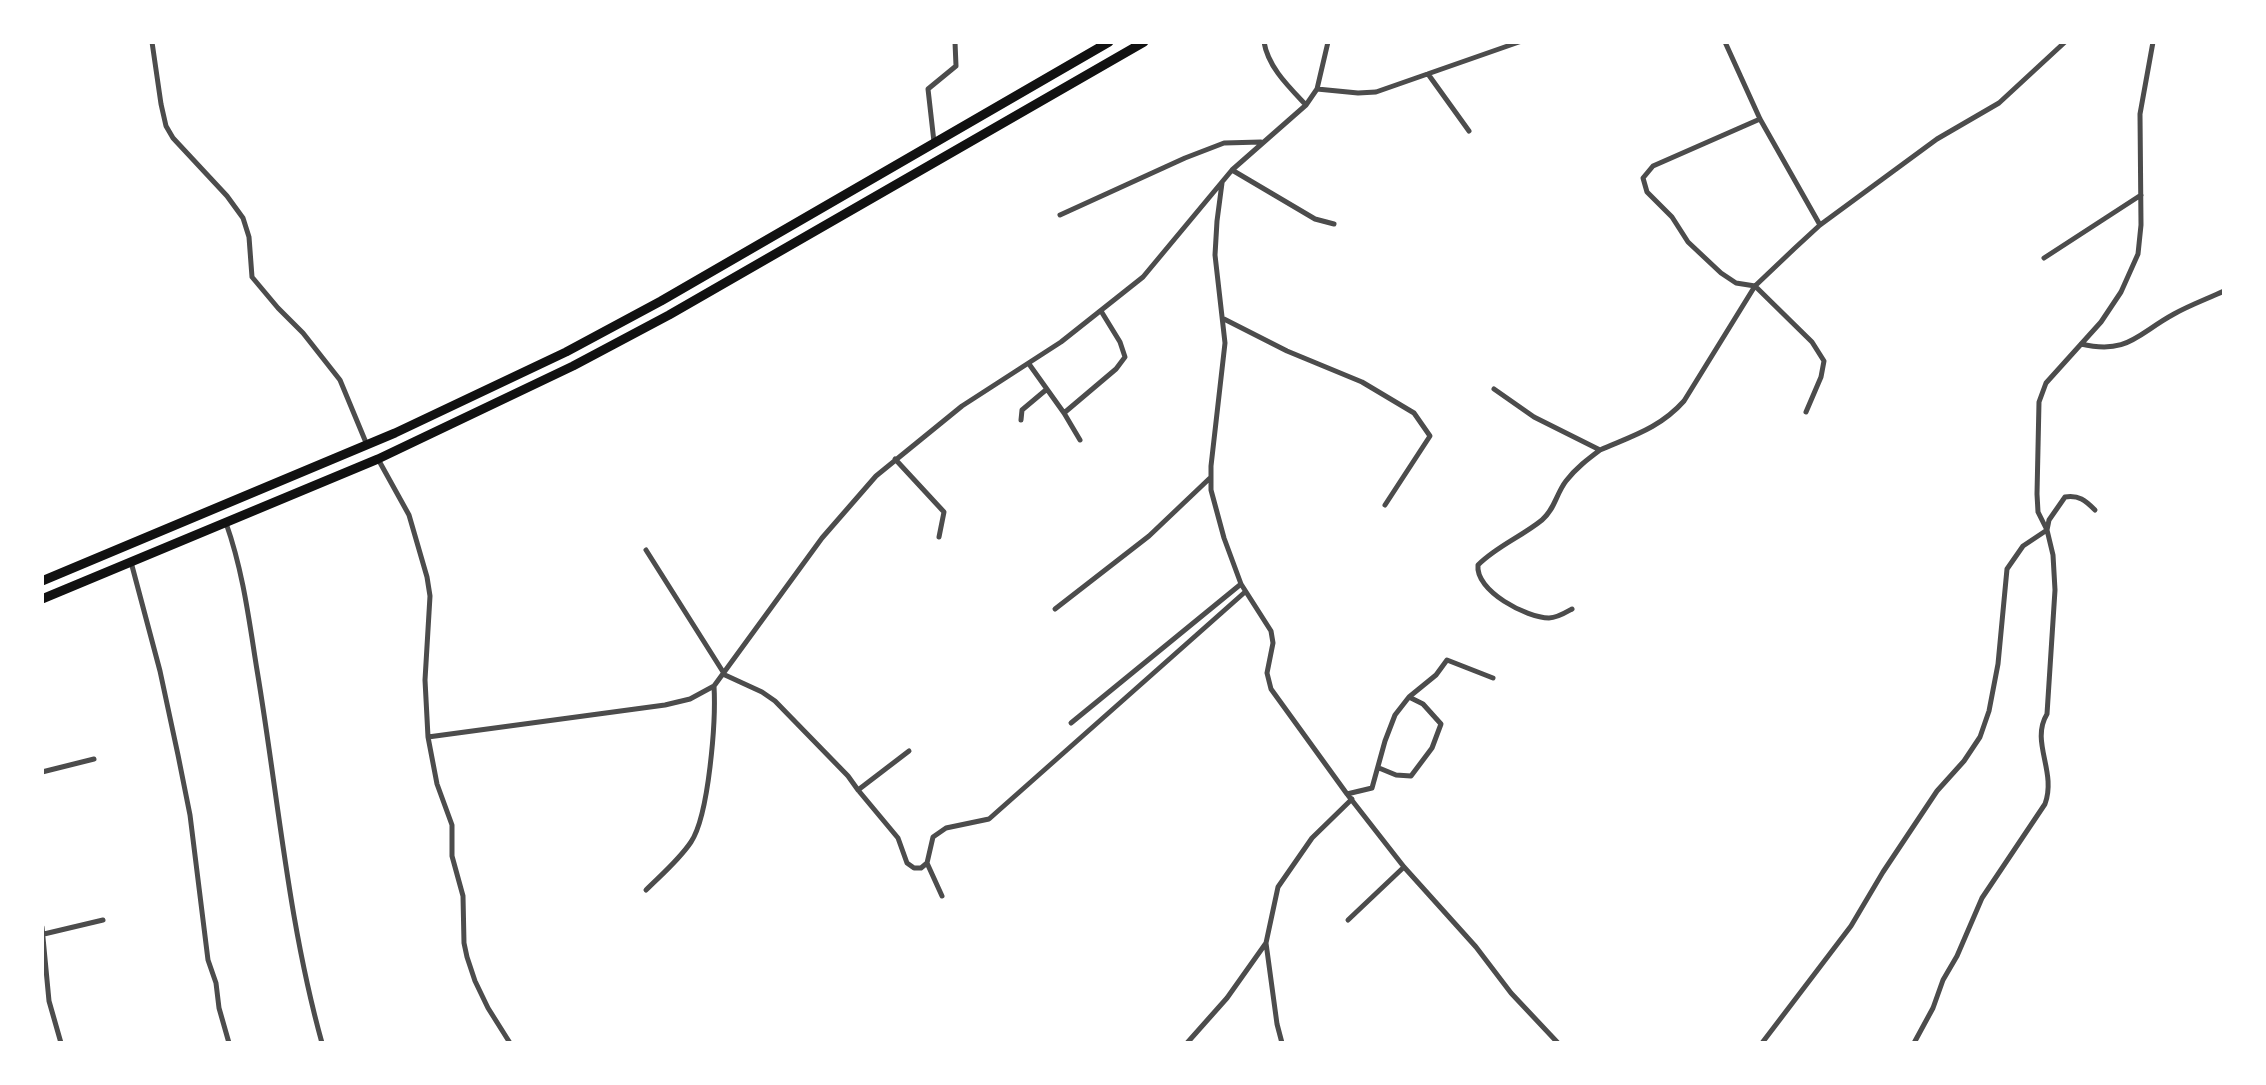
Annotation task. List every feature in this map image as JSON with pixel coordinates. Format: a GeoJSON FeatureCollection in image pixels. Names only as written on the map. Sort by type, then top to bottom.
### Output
{"type":"FeatureCollection","features":[{"type":"Feature","properties":{"kind":"highway"},"geometry":{"type":"LineString","coordinates":[[42,581],[367,445],[491,389],[651,307],[1109,42]]}},
{"type":"Feature","properties":{"kind":"highway"},"geometry":{"type":"LineString","coordinates":[[42,599],[378,459],[563,371],[669,315],[1144,42]]}},
{"type":"Feature","properties":{"kind":"highway"},"geometry":{"type":"LineString","coordinates":[[317,466],[324,482]]}},
{"type":"Feature","properties":{"kind":"street"},"geometry":{"type":"LineString","coordinates":[[152,42],[160,104],[166,126],[178,143],[227,196],[243,218],[249,237],[252,277],[303,333],[340,380],[367,445]]}},
{"type":"Feature","properties":{"kind":"street"},"geometry":{"type":"LineString","coordinates":[[934,142],[928,89],[956,66],[956,42]]}},
{"type":"Feature","properties":{"kind":"street"},"geometry":{"type":"LineString","coordinates":[[1264,42],[1266,52],[1282,80],[1306,105]]}},
{"type":"Feature","properties":{"kind":"street"},"geometry":{"type":"LineString","coordinates":[[428,736],[665,705],[690,699],[714,686],[725,675],[750,636],[822,538],[876,476],[962,406],[1029,364],[1143,277],[1232,170],[1261,142],[1306,105],[1317,89],[1328,42]]}},
{"type":"Feature","properties":{"kind":"street"},"geometry":{"type":"LineString","coordinates":[[1317,89],[1358,93],[1376,92],[1519,42]]}},
{"type":"Feature","properties":{"kind":"street"},"geometry":{"type":"LineString","coordinates":[[1725,42],[1760,118],[1820,225]]}},
{"type":"Feature","properties":{"kind":"street"},"geometry":{"type":"LineString","coordinates":[[1572,609],[1553,618],[1521,609],[1495,596],[1485,585],[1477,570],[1478,565],[1495,549],[1542,519],[1553,508],[1565,483],[1580,466],[1600,450],[1656,426],[1672,414],[1697,382],[1755,286],[1820,225],[1936,139],[1999,104],[2065,42]]}},
{"type":"Feature","properties":{"kind":"street"},"geometry":{"type":"LineString","coordinates":[[1914,1043],[1933,1008],[1943,980],[1957,956],[1982,898],[2045,804],[2050,790],[2040,733],[2041,724],[2047,714],[2055,590],[2053,555],[2047,530],[2038,512],[2040,396],[2046,382],[2101,322],[2121,292],[2138,254],[2141,225],[2140,114],[2153,42]]}},
{"type":"Feature","properties":{"kind":"street"},"geometry":{"type":"LineString","coordinates":[[1428,74],[1469,131]]}},
{"type":"Feature","properties":{"kind":"street"},"geometry":{"type":"LineString","coordinates":[[1760,118],[1653,166],[1643,178],[1647,192],[1672,217],[1682,234],[1720,273],[1736,283],[1755,286],[1812,342],[1824,361],[1821,377],[1806,411]]}},
{"type":"Feature","properties":{"kind":"street"},"geometry":{"type":"LineString","coordinates":[[1060,215],[1185,158],[1224,143],[1261,142]]}},
{"type":"Feature","properties":{"kind":"street"},"geometry":{"type":"LineString","coordinates":[[1232,170],[1315,219],[1334,224]]}},
{"type":"Feature","properties":{"kind":"street"},"geometry":{"type":"LineString","coordinates":[[1223,181],[1215,255],[1224,320],[1224,355],[1210,478],[1215,512],[1241,584],[1271,631],[1273,643],[1267,673],[1271,689],[1404,867],[1476,947],[1511,993],[1558,1043]]}},
{"type":"Feature","properties":{"kind":"street"},"geometry":{"type":"LineString","coordinates":[[2044,258],[2141,195]]}},
{"type":"Feature","properties":{"kind":"street"},"geometry":{"type":"LineString","coordinates":[[2081,344],[2107,347],[2132,342],[2173,314],[2224,291]]}},
{"type":"Feature","properties":{"kind":"street"},"geometry":{"type":"LineString","coordinates":[[1064,413],[1116,369],[1125,357],[1120,342],[1101,311]]}},
{"type":"Feature","properties":{"kind":"street"},"geometry":{"type":"LineString","coordinates":[[1224,320],[1287,351],[1362,382],[1414,412],[1430,436],[1385,505]]}},
{"type":"Feature","properties":{"kind":"street"},"geometry":{"type":"LineString","coordinates":[[1029,364],[1080,440]]}},
{"type":"Feature","properties":{"kind":"street"},"geometry":{"type":"LineString","coordinates":[[1021,420],[1022,410],[1047,389]]}},
{"type":"Feature","properties":{"kind":"street"},"geometry":{"type":"LineString","coordinates":[[1494,389],[1534,417],[1600,450]]}},
{"type":"Feature","properties":{"kind":"street"},"geometry":{"type":"LineString","coordinates":[[378,459],[409,515],[427,577],[430,596],[425,680],[428,736],[437,783],[452,825],[453,856],[463,896],[464,943],[467,957],[488,1008],[510,1043]]}},
{"type":"Feature","properties":{"kind":"street"},"geometry":{"type":"LineString","coordinates":[[895,459],[944,512],[939,537]]}},
{"type":"Feature","properties":{"kind":"street"},"geometry":{"type":"LineString","coordinates":[[1055,609],[1149,536],[1210,478]]}},
{"type":"Feature","properties":{"kind":"street"},"geometry":{"type":"LineString","coordinates":[[1762,1043],[1851,926],[1937,791],[1964,761],[1980,737],[1989,711],[1998,664],[2007,569],[2023,546],[2047,530],[2049,520],[2065,497],[2075,496],[2095,510]]}},
{"type":"Feature","properties":{"kind":"street"},"geometry":{"type":"LineString","coordinates":[[226,523],[238,558],[248,606],[270,746],[290,902],[308,992],[322,1043]]}},
{"type":"Feature","properties":{"kind":"street"},"geometry":{"type":"LineString","coordinates":[[645,550],[725,675],[762,692],[775,701],[848,776],[898,838],[908,863],[914,868],[921,868],[927,863],[933,837],[946,828],[989,819],[1245,592]]}},
{"type":"Feature","properties":{"kind":"street"},"geometry":{"type":"LineString","coordinates":[[131,562],[160,671],[178,755],[190,815],[208,960],[216,983],[219,1008],[229,1043]]}},
{"type":"Feature","properties":{"kind":"street"},"geometry":{"type":"LineString","coordinates":[[1071,723],[1241,584]]}},
{"type":"Feature","properties":{"kind":"street"},"geometry":{"type":"LineString","coordinates":[[1282,1043],[1266,943],[1278,887],[1311,838],[1350,797],[1372,788],[1395,715],[1409,697],[1436,675],[1447,660],[1493,678]]}},
{"type":"Feature","properties":{"kind":"street"},"geometry":{"type":"LineString","coordinates":[[646,890],[691,843],[702,819],[715,707],[714,686]]}},
{"type":"Feature","properties":{"kind":"street"},"geometry":{"type":"LineString","coordinates":[[1378,768],[1396,775],[1411,776],[1432,748],[1441,724],[1423,704],[1409,697]]}},
{"type":"Feature","properties":{"kind":"street"},"geometry":{"type":"LineString","coordinates":[[858,790],[909,751]]}},
{"type":"Feature","properties":{"kind":"street"},"geometry":{"type":"LineString","coordinates":[[42,772],[94,759]]}},
{"type":"Feature","properties":{"kind":"street"},"geometry":{"type":"LineString","coordinates":[[927,863],[942,896]]}},
{"type":"Feature","properties":{"kind":"street"},"geometry":{"type":"LineString","coordinates":[[1348,920],[1404,867]]}},
{"type":"Feature","properties":{"kind":"street"},"geometry":{"type":"LineString","coordinates":[[44,934],[103,920]]}},
{"type":"Feature","properties":{"kind":"street"},"geometry":{"type":"LineString","coordinates":[[42,927],[49,1001],[61,1043]]}},
{"type":"Feature","properties":{"kind":"street"},"geometry":{"type":"LineString","coordinates":[[1186,1043],[1227,998],[1266,943]]}}]}
